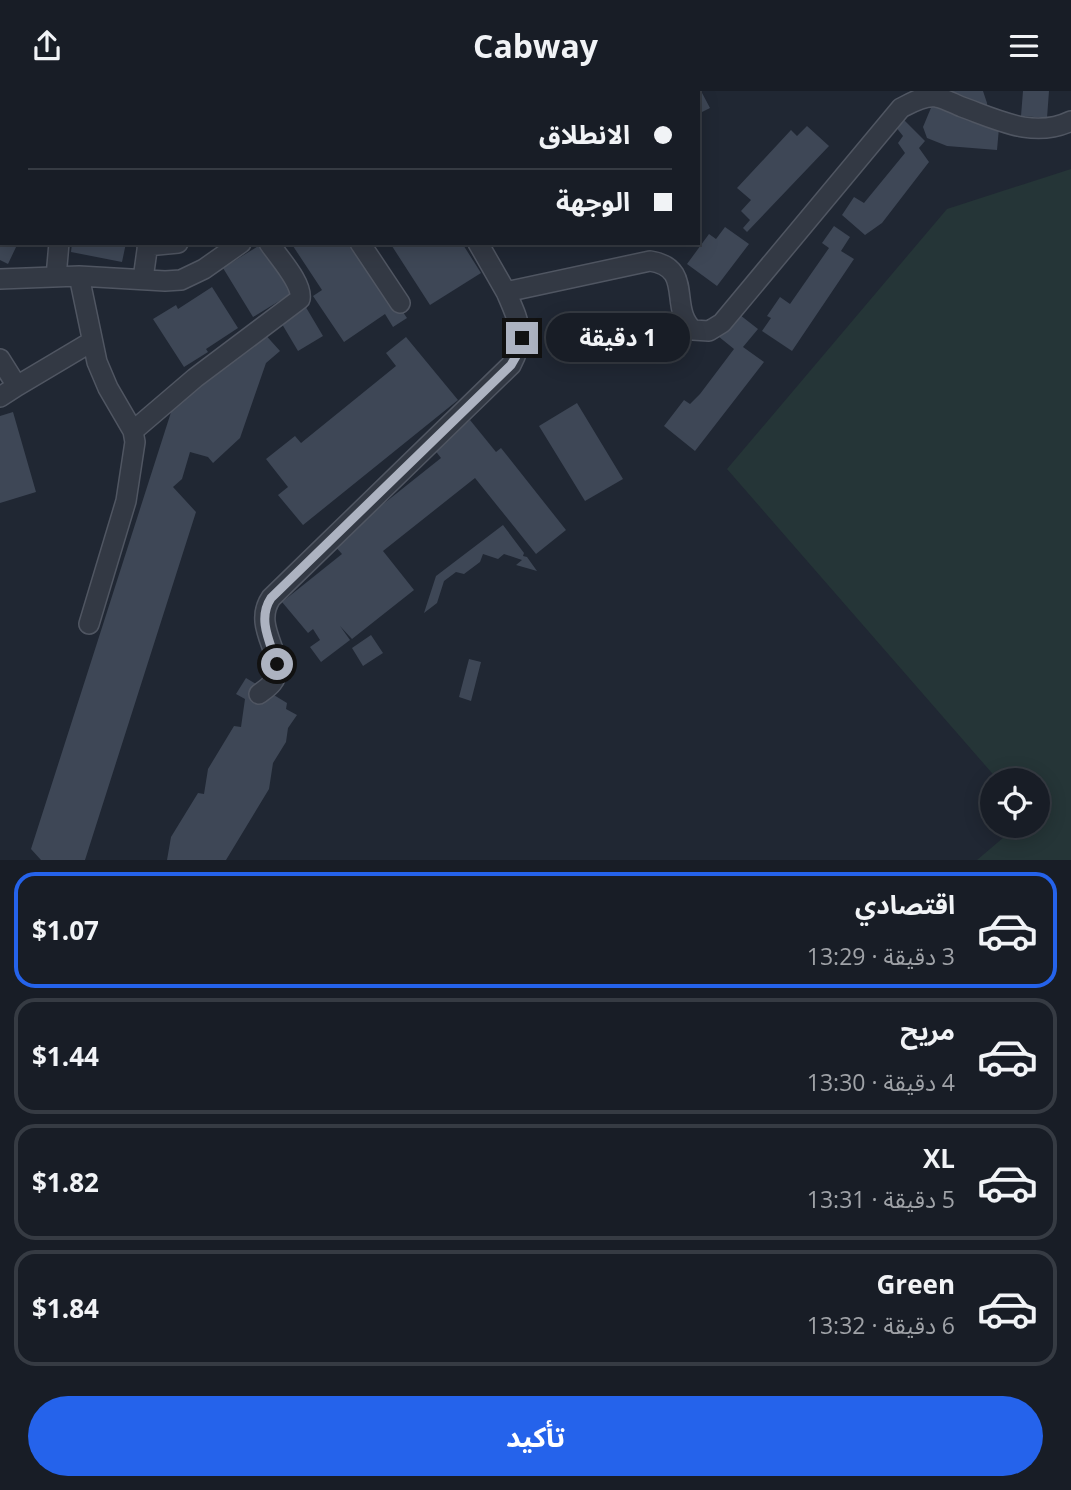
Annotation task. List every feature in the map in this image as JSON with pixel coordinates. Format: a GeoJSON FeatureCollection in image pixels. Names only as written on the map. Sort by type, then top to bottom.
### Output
{"type":"FeatureCollection","features":[{"type":"Feature","properties":{"kind":"street"},"geometry":{"type":"LineString","coordinates":[[506,292],[650,261],[663,263],[675,274],[685,320],[693,330],[709,331],[722,323],[901,108],[917,100],[936,97],[1011,125],[1043,130],[1071,121]]}},
{"type":"Feature","properties":{"kind":"street"},"geometry":{"type":"LineString","coordinates":[[56,277],[59,245]]}},
{"type":"Feature","properties":{"kind":"street"},"geometry":{"type":"LineString","coordinates":[[143,279],[147,245]]}},
{"type":"Feature","properties":{"kind":"street"},"geometry":{"type":"LineString","coordinates":[[0,279],[79,276],[165,281],[190,277],[238,245]]}},
{"type":"Feature","properties":{"kind":"street"},"geometry":{"type":"LineString","coordinates":[[133,431],[195,378],[300,299],[302,294],[298,285],[270,245]]}},
{"type":"Feature","properties":{"kind":"street"},"geometry":{"type":"LineString","coordinates":[[361,245],[400,303]]}},
{"type":"Feature","properties":{"kind":"street"},"geometry":{"type":"LineString","coordinates":[[259,694],[272,683],[276,674],[277,664],[263,616],[271,598],[511,365],[519,351],[522,338],[519,320],[479,245]]}},
{"type":"Feature","properties":{"kind":"street"},"geometry":{"type":"LineString","coordinates":[[79,276],[91,342],[108,388],[133,431],[135,454],[126,501],[89,624]]}},
{"type":"Feature","properties":{"kind":"street"},"geometry":{"type":"LineString","coordinates":[[0,397],[91,342]]}},
{"type":"Feature","properties":{"kind":"street"},"geometry":{"type":"LineString","coordinates":[[0,359],[17,386]]}},
{"type":"Feature","properties":{"kind":"shaded area"},"geometry":{"type":"Polygon","coordinates":[[[1071,169],[1071,860],[977,860],[1003,838],[1050,838],[1050,768],[988,768],[727,469],[947,209],[1071,169]]]}},
{"type":"Feature","properties":{"kind":"building"},"geometry":{"type":"Polygon","coordinates":[[[700,91],[701,91],[710,108],[700,113],[700,91]]]}},
{"type":"Feature","properties":{"kind":"building"},"geometry":{"type":"Polygon","coordinates":[[[938,91],[983,91],[987,103],[986,123],[999,128],[997,150],[947,146],[927,138],[923,127],[938,91]]]}},
{"type":"Feature","properties":{"kind":"building"},"geometry":{"type":"Polygon","coordinates":[[[1023,91],[1049,91],[1047,118],[1021,116],[1023,91]]]}},
{"type":"Feature","properties":{"kind":"building"},"geometry":{"type":"Polygon","coordinates":[[[904,120],[925,141],[919,148],[929,162],[882,223],[865,235],[842,215],[854,197],[864,203],[905,153],[898,143],[903,136],[895,126],[904,120]]]}},
{"type":"Feature","properties":{"kind":"building"},"geometry":{"type":"Polygon","coordinates":[[[807,126],[829,146],[747,232],[743,228],[750,220],[741,211],[751,200],[737,188],[791,130],[797,136],[807,126]]]}},
{"type":"Feature","properties":{"kind":"building"},"geometry":{"type":"Polygon","coordinates":[[[834,226],[850,237],[841,251],[854,259],[792,351],[762,331],[771,318],[767,316],[780,297],[790,304],[829,248],[822,243],[834,226]]]}},
{"type":"Feature","properties":{"kind":"building"},"geometry":{"type":"Polygon","coordinates":[[[725,227],[749,244],[717,286],[687,264],[709,234],[716,239],[725,227]]]}},
{"type":"Feature","properties":{"kind":"building"},"geometry":{"type":"Polygon","coordinates":[[[0,245],[17,245],[8,264],[0,260],[0,245]]]}},
{"type":"Feature","properties":{"kind":"building"},"geometry":{"type":"Polygon","coordinates":[[[72,245],[126,245],[122,262],[71,252],[72,245]]]}},
{"type":"Feature","properties":{"kind":"building"},"geometry":{"type":"Polygon","coordinates":[[[260,245],[265,245],[302,287],[253,317],[223,268],[260,245]]]}},
{"type":"Feature","properties":{"kind":"building"},"geometry":{"type":"Polygon","coordinates":[[[292,245],[357,245],[407,318],[393,327],[385,314],[344,342],[313,296],[322,290],[292,245]]]}},
{"type":"Feature","properties":{"kind":"building"},"geometry":{"type":"Polygon","coordinates":[[[391,245],[463,245],[481,273],[430,305],[391,245]]]}},
{"type":"Feature","properties":{"kind":"building"},"geometry":{"type":"Polygon","coordinates":[[[212,287],[238,328],[184,367],[153,319],[176,305],[178,309],[212,287]]]}},
{"type":"Feature","properties":{"kind":"building"},"geometry":{"type":"Polygon","coordinates":[[[304,304],[323,336],[298,351],[279,319],[304,304]]]}},
{"type":"Feature","properties":{"kind":"building"},"geometry":{"type":"Polygon","coordinates":[[[731,308],[758,329],[743,347],[764,362],[695,451],[664,426],[684,400],[690,404],[700,394],[734,349],[713,332],[731,308]]]}},
{"type":"Feature","properties":{"kind":"building"},"geometry":{"type":"Polygon","coordinates":[[[262,331],[280,351],[266,363],[240,438],[213,463],[208,457],[190,452],[182,479],[173,487],[196,512],[85,860],[41,860],[31,849],[173,406],[181,387],[195,391],[204,363],[225,356],[237,360],[240,351],[262,331]]]}},
{"type":"Feature","properties":{"kind":"building"},"geometry":{"type":"Polygon","coordinates":[[[406,337],[458,400],[303,525],[278,495],[288,487],[266,459],[295,436],[301,443],[396,366],[386,353],[406,337]]]}},
{"type":"Feature","properties":{"kind":"building"},"geometry":{"type":"Polygon","coordinates":[[[577,403],[623,479],[585,501],[539,426],[577,403]]]}},
{"type":"Feature","properties":{"kind":"building"},"geometry":{"type":"Polygon","coordinates":[[[13,412],[36,492],[0,503],[0,416],[13,412]]]}},
{"type":"Feature","properties":{"kind":"building"},"geometry":{"type":"Polygon","coordinates":[[[470,420],[496,452],[501,448],[566,530],[536,554],[475,478],[383,551],[414,590],[352,639],[340,626],[350,640],[321,662],[310,647],[320,640],[313,629],[308,633],[282,602],[342,554],[333,544],[441,458],[434,449],[470,420]]]}},
{"type":"Feature","properties":{"kind":"building"},"geometry":{"type":"Polygon","coordinates":[[[503,525],[524,553],[523,556],[527,557],[537,571],[516,565],[522,560],[504,554],[498,559],[483,554],[480,562],[464,574],[456,572],[444,581],[437,603],[424,613],[436,576],[503,525]]]}},
{"type":"Feature","properties":{"kind":"building"},"geometry":{"type":"Polygon","coordinates":[[[371,635],[383,653],[363,666],[352,648],[371,635]]]}},
{"type":"Feature","properties":{"kind":"building"},"geometry":{"type":"Polygon","coordinates":[[[469,659],[481,662],[471,701],[459,697],[469,659]]]}},
{"type":"Feature","properties":{"kind":"building"},"geometry":{"type":"Polygon","coordinates":[[[246,678],[287,703],[286,709],[297,715],[288,728],[286,742],[273,763],[269,789],[226,860],[167,860],[171,837],[198,793],[204,794],[208,769],[234,726],[241,727],[245,699],[236,694],[246,678]]]}},
{"type":"Feature","properties":{"kind":"route"},"geometry":{"type":"LineString","coordinates":[[277,664],[263,616],[271,598],[511,365],[519,351],[522,338]]}}]}
